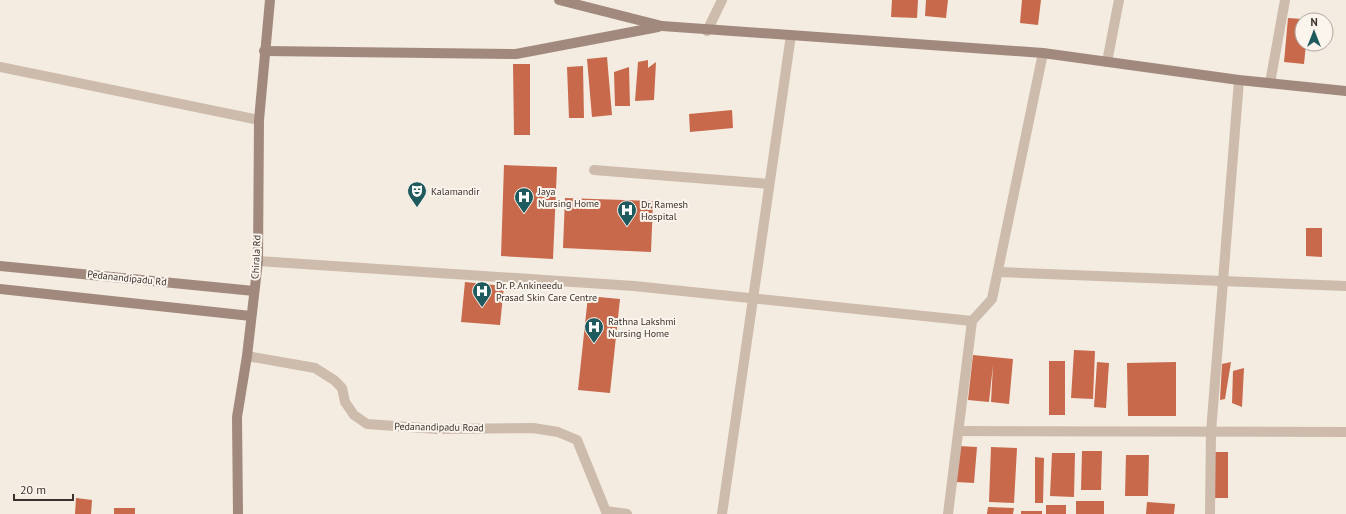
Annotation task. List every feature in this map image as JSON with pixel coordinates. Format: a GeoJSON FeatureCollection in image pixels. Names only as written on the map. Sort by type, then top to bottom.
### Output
{"type":"FeatureCollection","features":[{"type":"Feature","properties":{"kind":"main road","name":"Chirala Rd"},"geometry":{"type":"LineString","coordinates":[[238,514],[237,417],[247,356],[258,261],[259,120],[264,51],[270,0]]}},
{"type":"Feature","properties":{"kind":"main road"},"geometry":{"type":"LineString","coordinates":[[559,0],[662,26],[707,31],[791,35],[1043,53],[1239,80],[1346,91]]}},
{"type":"Feature","properties":{"kind":"main road"},"geometry":{"type":"LineString","coordinates":[[264,51],[516,54],[662,26]]}},
{"type":"Feature","properties":{"kind":"main road","name":"Pedanandipadu Rd"},"geometry":{"type":"LineString","coordinates":[[0,266],[254,291]]}},
{"type":"Feature","properties":{"kind":"main road"},"geometry":{"type":"LineString","coordinates":[[0,289],[251,316]]}},
{"type":"Feature","properties":{"kind":"street"},"geometry":{"type":"LineString","coordinates":[[707,31],[722,0]]}},
{"type":"Feature","properties":{"kind":"street"},"geometry":{"type":"LineString","coordinates":[[1107,62],[1119,0]]}},
{"type":"Feature","properties":{"kind":"street"},"geometry":{"type":"LineString","coordinates":[[1270,83],[1285,0]]}},
{"type":"Feature","properties":{"kind":"street"},"geometry":{"type":"LineString","coordinates":[[722,514],[791,35]]}},
{"type":"Feature","properties":{"kind":"street"},"geometry":{"type":"LineString","coordinates":[[948,514],[972,321],[992,299],[999,272],[1043,53]]}},
{"type":"Feature","properties":{"kind":"street"},"geometry":{"type":"LineString","coordinates":[[0,67],[259,120]]}},
{"type":"Feature","properties":{"kind":"street"},"geometry":{"type":"LineString","coordinates":[[1210,514],[1211,432],[1239,80]]}},
{"type":"Feature","properties":{"kind":"street"},"geometry":{"type":"LineString","coordinates":[[594,170],[769,184]]}},
{"type":"Feature","properties":{"kind":"street"},"geometry":{"type":"LineString","coordinates":[[258,261],[634,286],[972,321]]}},
{"type":"Feature","properties":{"kind":"street"},"geometry":{"type":"LineString","coordinates":[[999,272],[1346,286]]}},
{"type":"Feature","properties":{"kind":"street","name":"Pedanandipadu Road"},"geometry":{"type":"LineString","coordinates":[[247,356],[315,368],[334,380],[342,388],[345,402],[354,415],[367,424],[437,429],[533,428],[558,432],[576,440],[606,512]]}},
{"type":"Feature","properties":{"kind":"street"},"geometry":{"type":"LineString","coordinates":[[959,431],[1346,432]]}},
{"type":"Feature","properties":{"kind":"street"},"geometry":{"type":"LineString","coordinates":[[606,512],[627,514]]}},
{"type":"Feature","properties":{"kind":"building"},"geometry":{"type":"Polygon","coordinates":[[[892,0],[918,0],[917,18],[891,17],[892,0]]]}},
{"type":"Feature","properties":{"kind":"building"},"geometry":{"type":"Polygon","coordinates":[[[926,0],[948,0],[946,18],[925,16],[926,0]]]}},
{"type":"Feature","properties":{"kind":"building"},"geometry":{"type":"Polygon","coordinates":[[[1022,0],[1041,0],[1038,25],[1020,23],[1022,0]]]}},
{"type":"Feature","properties":{"kind":"building"},"geometry":{"type":"Polygon","coordinates":[[[1288,18],[1294,18],[1294,52],[1305,52],[1304,64],[1284,62],[1288,18]]]}},
{"type":"Feature","properties":{"kind":"building"},"geometry":{"type":"Polygon","coordinates":[[[607,57],[612,115],[592,117],[587,59],[607,57]]]}},
{"type":"Feature","properties":{"kind":"building"},"geometry":{"type":"Polygon","coordinates":[[[648,60],[648,68],[656,62],[654,100],[635,101],[638,62],[648,60]]]}},
{"type":"Feature","properties":{"kind":"building"},"geometry":{"type":"Polygon","coordinates":[[[513,64],[530,64],[530,135],[514,135],[513,64]]]}},
{"type":"Feature","properties":{"kind":"building"},"geometry":{"type":"Polygon","coordinates":[[[583,66],[584,118],[569,118],[567,67],[583,66]]]}},
{"type":"Feature","properties":{"kind":"building"},"geometry":{"type":"Polygon","coordinates":[[[629,67],[630,106],[615,106],[614,72],[629,67]]]}},
{"type":"Feature","properties":{"kind":"building"},"geometry":{"type":"Polygon","coordinates":[[[732,110],[733,128],[690,132],[689,114],[732,110]]]}},
{"type":"Feature","properties":{"kind":"building"},"geometry":{"type":"Polygon","coordinates":[[[504,165],[557,167],[553,259],[501,256],[504,165]]]}},
{"type":"Feature","properties":{"kind":"building"},"geometry":{"type":"Polygon","coordinates":[[[565,198],[653,201],[651,252],[563,248],[565,198]]]}},
{"type":"Feature","properties":{"kind":"building"},"geometry":{"type":"Polygon","coordinates":[[[1306,228],[1322,228],[1322,257],[1306,256],[1306,228]]]}},
{"type":"Feature","properties":{"kind":"building"},"geometry":{"type":"Polygon","coordinates":[[[465,282],[504,286],[500,325],[461,322],[465,282]]]}},
{"type":"Feature","properties":{"kind":"building"},"geometry":{"type":"Polygon","coordinates":[[[588,296],[620,299],[610,393],[578,390],[588,296]]]}},
{"type":"Feature","properties":{"kind":"building"},"geometry":{"type":"Polygon","coordinates":[[[1074,350],[1095,351],[1093,399],[1071,398],[1074,350]]]}},
{"type":"Feature","properties":{"kind":"building"},"geometry":{"type":"Polygon","coordinates":[[[973,355],[1013,359],[1009,404],[991,402],[993,365],[989,402],[968,400],[973,355]]]}},
{"type":"Feature","properties":{"kind":"building"},"geometry":{"type":"Polygon","coordinates":[[[1049,361],[1065,361],[1065,415],[1049,415],[1049,361]]]}},
{"type":"Feature","properties":{"kind":"building"},"geometry":{"type":"Polygon","coordinates":[[[1097,362],[1109,363],[1106,408],[1094,407],[1097,362]]]}},
{"type":"Feature","properties":{"kind":"building"},"geometry":{"type":"Polygon","coordinates":[[[1176,362],[1176,416],[1128,416],[1127,363],[1176,362]]]}},
{"type":"Feature","properties":{"kind":"building"},"geometry":{"type":"Polygon","coordinates":[[[1231,362],[1225,399],[1220,400],[1222,364],[1231,362]]]}},
{"type":"Feature","properties":{"kind":"building"},"geometry":{"type":"Polygon","coordinates":[[[1244,368],[1242,407],[1232,403],[1233,371],[1244,368]]]}},
{"type":"Feature","properties":{"kind":"building"},"geometry":{"type":"Polygon","coordinates":[[[958,446],[977,447],[974,483],[956,482],[958,446]]]}},
{"type":"Feature","properties":{"kind":"building"},"geometry":{"type":"Polygon","coordinates":[[[991,447],[1017,448],[1014,503],[989,502],[991,447]]]}},
{"type":"Feature","properties":{"kind":"building"},"geometry":{"type":"Polygon","coordinates":[[[1082,451],[1102,451],[1101,490],[1081,490],[1082,451]]]}},
{"type":"Feature","properties":{"kind":"building"},"geometry":{"type":"Polygon","coordinates":[[[1214,452],[1228,452],[1228,498],[1214,498],[1214,452]]]}},
{"type":"Feature","properties":{"kind":"building"},"geometry":{"type":"Polygon","coordinates":[[[1052,453],[1075,453],[1074,497],[1050,496],[1052,453]]]}},
{"type":"Feature","properties":{"kind":"building"},"geometry":{"type":"Polygon","coordinates":[[[1126,455],[1149,455],[1148,496],[1125,496],[1126,455]]]}},
{"type":"Feature","properties":{"kind":"building"},"geometry":{"type":"Polygon","coordinates":[[[1035,457],[1044,458],[1043,503],[1035,503],[1035,457]]]}},
{"type":"Feature","properties":{"kind":"building"},"geometry":{"type":"Polygon","coordinates":[[[76,498],[92,500],[91,514],[75,514],[76,498]]]}},
{"type":"Feature","properties":{"kind":"building"},"geometry":{"type":"Polygon","coordinates":[[[1076,501],[1104,501],[1104,514],[1076,514],[1076,501]]]}},
{"type":"Feature","properties":{"kind":"building"},"geometry":{"type":"Polygon","coordinates":[[[1147,502],[1175,504],[1174,514],[1146,514],[1147,502]]]}},
{"type":"Feature","properties":{"kind":"building"},"geometry":{"type":"Polygon","coordinates":[[[1046,505],[1066,505],[1066,514],[1046,514],[1046,505]]]}},
{"type":"Feature","properties":{"kind":"building"},"geometry":{"type":"Polygon","coordinates":[[[988,507],[1014,508],[1013,514],[987,514],[988,507]]]}},
{"type":"Feature","properties":{"kind":"building"},"geometry":{"type":"Polygon","coordinates":[[[114,508],[135,508],[135,514],[114,514],[114,508]]]}},
{"type":"Feature","properties":{"kind":"building"},"geometry":{"type":"Polygon","coordinates":[[[1021,511],[1042,511],[1042,514],[1021,514],[1021,511]]]}},
{"type":"Feature","properties":{"kind":"place","name":"Kalamandir"},"geometry":{"type":"Point","coordinates":[417,208]}},
{"type":"Feature","properties":{"kind":"place","name":"Jaya Nursing Home"},"geometry":{"type":"Point","coordinates":[524,214]}},
{"type":"Feature","properties":{"kind":"place","name":"Dr. Ramesh Hospital"},"geometry":{"type":"Point","coordinates":[627,227]}},
{"type":"Feature","properties":{"kind":"place","name":"Dr. P. Ankineedu Prasad Skin Care Centre"},"geometry":{"type":"Point","coordinates":[482,308]}},
{"type":"Feature","properties":{"kind":"place","name":"Rathna Lakshmi Nursing Home"},"geometry":{"type":"Point","coordinates":[594,344]}}]}
